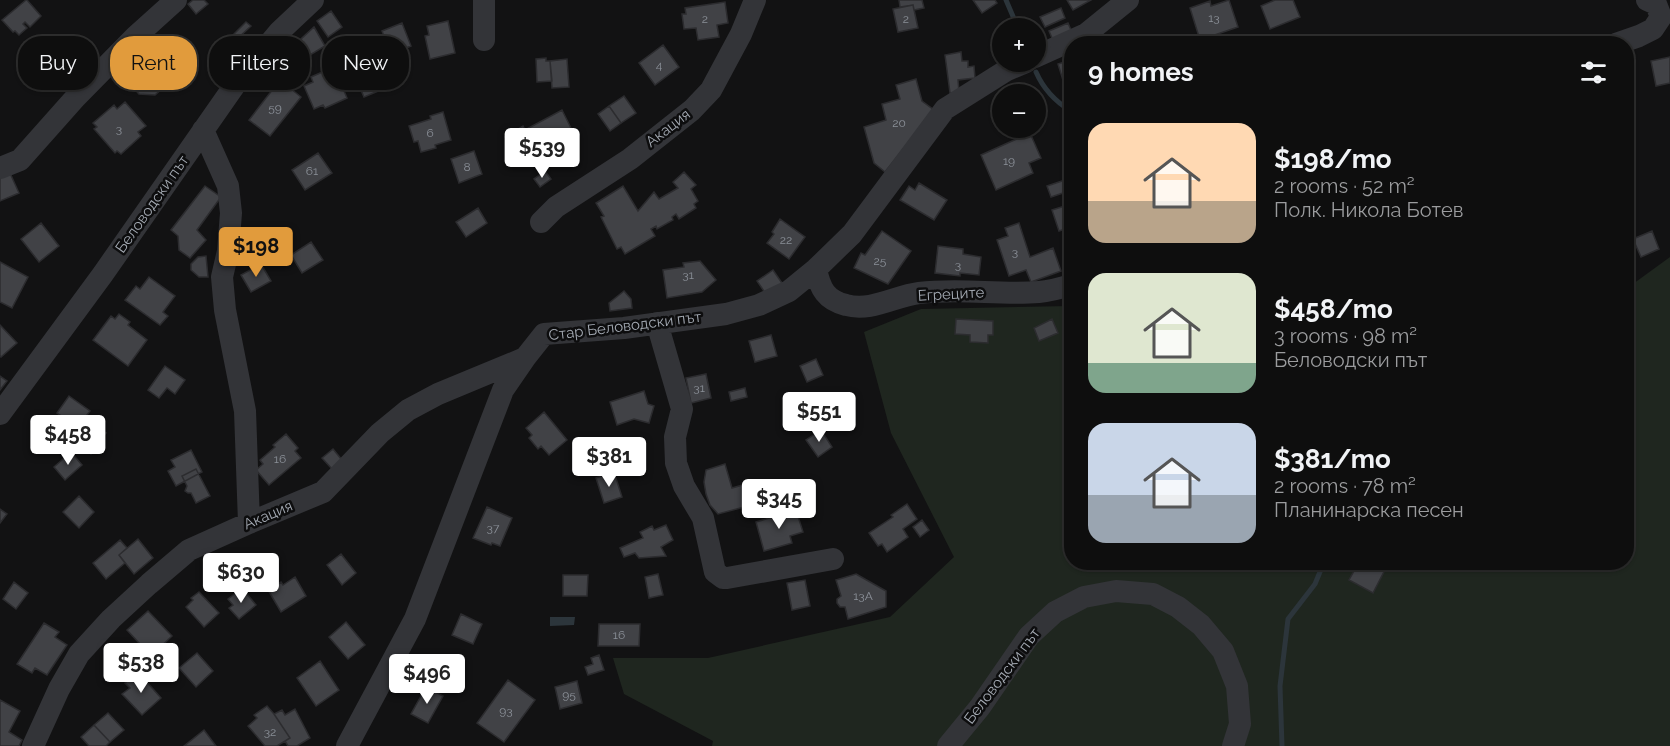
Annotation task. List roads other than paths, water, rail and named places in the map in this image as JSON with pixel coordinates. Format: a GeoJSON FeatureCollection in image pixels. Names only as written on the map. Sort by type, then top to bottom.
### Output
{"type":"FeatureCollection","features":[{"type":"Feature","properties":{"kind":"street"},"geometry":{"type":"LineString","coordinates":[[0,168],[20,160],[83,90],[135,37],[176,0]]}},
{"type":"Feature","properties":{"kind":"street","name":"Беловодски път"},"geometry":{"type":"LineString","coordinates":[[0,414],[103,274],[237,82],[279,32],[313,0]]}},
{"type":"Feature","properties":{"kind":"street"},"geometry":{"type":"LineString","coordinates":[[484,0],[484,40]]}},
{"type":"Feature","properties":{"kind":"street","name":"Акация"},"geometry":{"type":"LineString","coordinates":[[541,222],[556,207],[630,159],[692,110],[711,90],[741,34],[755,0]]}},
{"type":"Feature","properties":{"kind":"street"},"geometry":{"type":"LineString","coordinates":[[1082,36],[1128,0]]}},
{"type":"Feature","properties":{"kind":"street"},"geometry":{"type":"LineString","coordinates":[[1634,38],[1653,29],[1661,17],[1656,4],[1647,0]]}},
{"type":"Feature","properties":{"kind":"street"},"geometry":{"type":"LineString","coordinates":[[1046,52],[1064,44]]}},
{"type":"Feature","properties":{"kind":"street","name":"Стар Беловодски път"},"geometry":{"type":"LineString","coordinates":[[347,746],[415,619],[504,390],[544,334],[624,328],[726,314],[759,305],[789,291],[816,270],[852,234],[945,109],[1004,72]]}},
{"type":"Feature","properties":{"kind":"street"},"geometry":{"type":"LineString","coordinates":[[203,130],[228,186],[231,213],[228,251],[222,277],[225,310],[245,411],[249,523]]}},
{"type":"Feature","properties":{"kind":"street","name":"Егреците"},"geometry":{"type":"LineString","coordinates":[[816,270],[819,286],[830,298],[846,305],[863,308],[918,293],[1041,292],[1064,287]]}},
{"type":"Feature","properties":{"kind":"street"},"geometry":{"type":"LineString","coordinates":[[657,322],[681,409],[675,437],[676,463],[684,486],[703,518],[715,572],[727,578],[833,558]]}},
{"type":"Feature","properties":{"kind":"street","name":"Акация"},"geometry":{"type":"LineString","coordinates":[[33,746],[59,689],[79,654],[111,619],[189,550],[323,492],[380,433],[408,410],[438,394],[525,358]]}},
{"type":"Feature","properties":{"kind":"street","name":"Беловодски път"},"geometry":{"type":"LineString","coordinates":[[948,746],[980,707],[1029,636],[1055,612],[1084,597],[1116,591],[1153,594],[1178,607],[1201,625],[1223,651],[1237,686],[1240,724],[1233,746]]}},
{"type":"Feature","properties":{"kind":"waterway"},"geometry":{"type":"LineString","coordinates":[[1006,0],[1014,18]]}},
{"type":"Feature","properties":{"kind":"waterway"},"geometry":{"type":"LineString","coordinates":[[1036,72],[1050,94],[1064,106]]}},
{"type":"Feature","properties":{"kind":"waterway"},"geometry":{"type":"LineString","coordinates":[[1282,746],[1280,686],[1288,619],[1315,584],[1321,570]]}}]}
